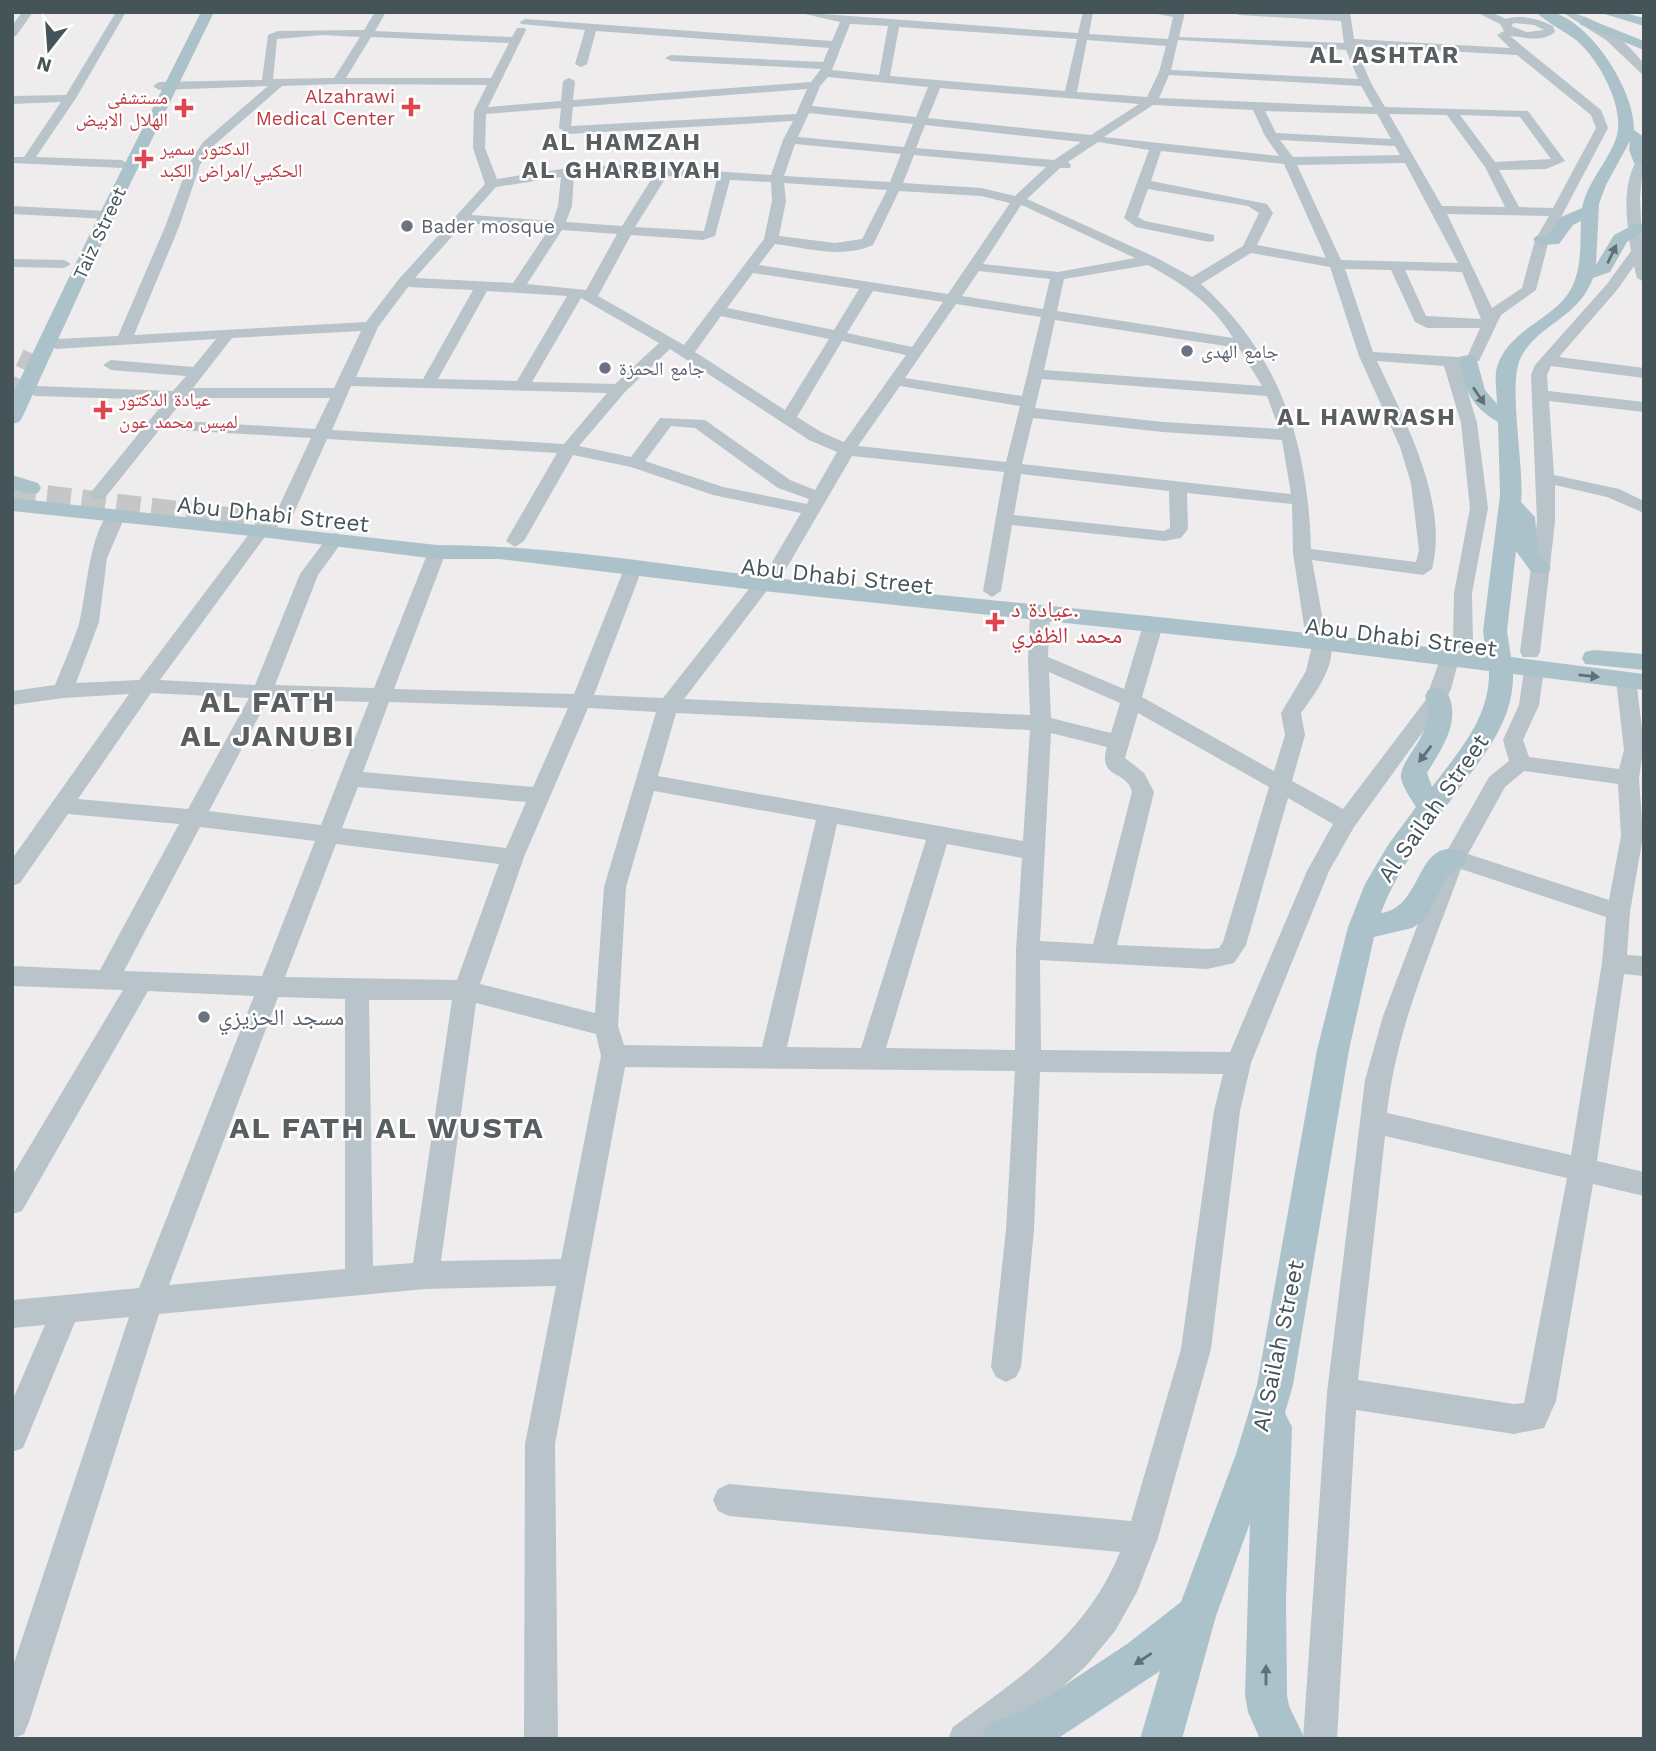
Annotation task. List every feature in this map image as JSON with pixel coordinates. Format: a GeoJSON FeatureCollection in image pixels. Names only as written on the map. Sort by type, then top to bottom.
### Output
{"type":"FeatureCollection","features":[{"type":"Feature","properties":{"kind":"main road","name":"Taiz Street"},"geometry":{"type":"LineString","coordinates":[[90,238],[166,85],[194,12]]}},
{"type":"Feature","properties":{"kind":"main road","name":"Taiz Street"},"geometry":{"type":"LineString","coordinates":[[101,215],[122,164],[208,12]]}},
{"type":"Feature","properties":{"kind":"main road"},"geometry":{"type":"LineString","coordinates":[[1604,12],[1644,22]]}},
{"type":"Feature","properties":{"kind":"main road"},"geometry":{"type":"LineString","coordinates":[[1623,12],[1643,14]]}},
{"type":"Feature","properties":{"kind":"main road"},"geometry":{"type":"LineString","coordinates":[[1540,22],[1577,55],[1609,69]]}},
{"type":"Feature","properties":{"kind":"main road"},"geometry":{"type":"LineString","coordinates":[[1540,22],[1583,38],[1601,56],[1619,94],[1626,132],[1594,196],[1590,211],[1586,275],[1604,268],[1620,239],[1637,228]]}},
{"type":"Feature","properties":{"kind":"main road"},"geometry":{"type":"LineString","coordinates":[[1586,22],[1644,46]]}},
{"type":"Feature","properties":{"kind":"main road"},"geometry":{"type":"LineString","coordinates":[[1626,132],[1640,141],[1637,150],[1642,159]]}},
{"type":"Feature","properties":{"kind":"main road"},"geometry":{"type":"LineString","coordinates":[[1542,240],[1555,239],[1567,221],[1590,211]]}},
{"type":"Feature","properties":{"kind":"main road"},"geometry":{"type":"LineString","coordinates":[[12,377],[64,264],[90,238]]}},
{"type":"Feature","properties":{"kind":"main road"},"geometry":{"type":"LineString","coordinates":[[15,428],[45,348],[93,261],[90,238]]}},
{"type":"Feature","properties":{"kind":"main road","name":"Al Sailah Street"},"geometry":{"type":"LineString","coordinates":[[1161,1739],[1196,1616],[1255,1454],[1275,1385],[1333,1050],[1362,927],[1376,892],[1398,852],[1487,732],[1497,710],[1501,672],[1495,616],[1510,504],[1505,378],[1513,352],[1531,331],[1576,296],[1586,275]]}},
{"type":"Feature","properties":{"kind":"main road"},"geometry":{"type":"LineString","coordinates":[[15,428],[36,391],[45,348]]}},
{"type":"Feature","properties":{"kind":"main road"},"geometry":{"type":"LineString","coordinates":[[1460,362],[1475,395],[1484,405],[1508,419]]}},
{"type":"Feature","properties":{"kind":"main road"},"geometry":{"type":"LineString","coordinates":[[16,495],[83,499]]}},
{"type":"Feature","properties":{"kind":"main road","name":"Abu Dhabi Street"},"geometry":{"type":"LineString","coordinates":[[83,499],[117,514],[275,523],[337,538],[438,552],[507,547],[633,569],[777,575],[1040,614],[1153,625],[1318,634]]}},
{"type":"Feature","properties":{"kind":"main road","name":"Abu Dhabi Street"},"geometry":{"type":"LineString","coordinates":[[83,499],[275,523],[777,575],[992,591],[1638,675]]}},
{"type":"Feature","properties":{"kind":"main road"},"geometry":{"type":"LineString","coordinates":[[1510,504],[1524,517],[1527,554],[1540,568]]}},
{"type":"Feature","properties":{"kind":"main road"},"geometry":{"type":"LineString","coordinates":[[1430,808],[1413,773],[1436,736],[1441,704],[1437,696]]}},
{"type":"Feature","properties":{"kind":"main road"},"geometry":{"type":"LineString","coordinates":[[1362,927],[1406,918],[1418,906],[1437,868],[1442,862],[1454,858]]}},
{"type":"Feature","properties":{"kind":"main road"},"geometry":{"type":"LineString","coordinates":[[1275,1385],[1266,1600],[1266,1695],[1269,1712],[1284,1739]]}},
{"type":"Feature","properties":{"kind":"main road"},"geometry":{"type":"LineString","coordinates":[[1002,1739],[1016,1736],[1056,1716],[1150,1654],[1196,1616]]}},
{"type":"Feature","properties":{"kind":"street"},"geometry":{"type":"LineString","coordinates":[[12,34],[16,23],[28,12]]}},
{"type":"Feature","properties":{"kind":"street"},"geometry":{"type":"LineString","coordinates":[[28,160],[70,98],[121,12]]}},
{"type":"Feature","properties":{"kind":"street"},"geometry":{"type":"LineString","coordinates":[[338,81],[381,12]]}},
{"type":"Feature","properties":{"kind":"street"},"geometry":{"type":"LineString","coordinates":[[802,12],[846,20],[1179,41],[1281,34],[1346,15],[1349,45],[1365,83],[1438,210],[1482,298],[1490,324]]}},
{"type":"Feature","properties":{"kind":"street"},"geometry":{"type":"LineString","coordinates":[[1070,96],[1088,12]]}},
{"type":"Feature","properties":{"kind":"street"},"geometry":{"type":"LineString","coordinates":[[777,575],[815,503],[906,383],[956,301],[1023,201],[1064,164],[1158,101],[1174,73],[1184,13],[1152,12]]}},
{"type":"Feature","properties":{"kind":"street"},"geometry":{"type":"LineString","coordinates":[[1239,12],[1281,34],[1349,45],[1520,52]]}},
{"type":"Feature","properties":{"kind":"street"},"geometry":{"type":"LineString","coordinates":[[1481,12],[1531,36],[1540,22]]}},
{"type":"Feature","properties":{"kind":"street"},"geometry":{"type":"LineString","coordinates":[[1520,12],[1540,22]]}},
{"type":"Feature","properties":{"kind":"street"},"geometry":{"type":"LineString","coordinates":[[1567,12],[1586,22],[1626,51],[1644,73]]}},
{"type":"Feature","properties":{"kind":"street"},"geometry":{"type":"LineString","coordinates":[[492,184],[479,148],[480,111],[492,82],[529,17],[591,26],[835,46]]}},
{"type":"Feature","properties":{"kind":"street"},"geometry":{"type":"LineString","coordinates":[[686,353],[771,239],[779,201],[777,177],[789,141],[815,85],[825,70],[846,20]]}},
{"type":"Feature","properties":{"kind":"street"},"geometry":{"type":"LineString","coordinates":[[1438,210],[1514,211],[1556,188],[1581,148],[1602,128],[1597,113],[1520,52],[1503,35],[1509,27],[1540,22]]}},
{"type":"Feature","properties":{"kind":"street"},"geometry":{"type":"LineString","coordinates":[[884,79],[894,23]]}},
{"type":"Feature","properties":{"kind":"street"},"geometry":{"type":"LineString","coordinates":[[581,64],[591,26]]}},
{"type":"Feature","properties":{"kind":"street"},"geometry":{"type":"LineString","coordinates":[[124,340],[172,228],[194,164],[207,145],[273,83],[274,35],[323,32],[516,40]]}},
{"type":"Feature","properties":{"kind":"street"},"geometry":{"type":"LineString","coordinates":[[678,76],[679,32]]}},
{"type":"Feature","properties":{"kind":"street"},"geometry":{"type":"LineString","coordinates":[[1158,101],[1179,41]]}},
{"type":"Feature","properties":{"kind":"street"},"geometry":{"type":"LineString","coordinates":[[360,49],[373,50]]}},
{"type":"Feature","properties":{"kind":"street"},"geometry":{"type":"LineString","coordinates":[[494,54],[508,54]]}},
{"type":"Feature","properties":{"kind":"street"},"geometry":{"type":"LineString","coordinates":[[1266,78],[1269,65]]}},
{"type":"Feature","properties":{"kind":"street"},"geometry":{"type":"LineString","coordinates":[[480,111],[565,104],[678,76],[825,70],[935,85],[1070,96],[1381,112],[1524,114],[1559,160],[1556,188],[1527,293],[1498,309],[1474,358],[1460,362],[1367,356]]}},
{"type":"Feature","properties":{"kind":"street"},"geometry":{"type":"LineString","coordinates":[[1174,73],[1365,83]]}},
{"type":"Feature","properties":{"kind":"street"},"geometry":{"type":"LineString","coordinates":[[678,76],[815,85]]}},
{"type":"Feature","properties":{"kind":"street"},"geometry":{"type":"LineString","coordinates":[[166,85],[338,81],[492,82]]}},
{"type":"Feature","properties":{"kind":"street"},"geometry":{"type":"LineString","coordinates":[[569,81],[565,104],[565,128],[568,130],[803,113],[919,122],[1289,161],[1410,159]]}},
{"type":"Feature","properties":{"kind":"street"},"geometry":{"type":"LineString","coordinates":[[771,239],[861,247],[868,242],[895,186],[935,85]]}},
{"type":"Feature","properties":{"kind":"street"},"geometry":{"type":"LineString","coordinates":[[12,100],[70,98]]}},
{"type":"Feature","properties":{"kind":"street"},"geometry":{"type":"LineString","coordinates":[[1257,107],[1271,136],[1289,161],[1336,264],[1367,356],[1408,447],[1420,483],[1427,550],[1423,569],[1301,553]]}},
{"type":"Feature","properties":{"kind":"street"},"geometry":{"type":"LineString","coordinates":[[1451,112],[1491,166],[1514,211]]}},
{"type":"Feature","properties":{"kind":"street"},"geometry":{"type":"LineString","coordinates":[[1271,136],[1400,143]]}},
{"type":"Feature","properties":{"kind":"street"},"geometry":{"type":"LineString","coordinates":[[789,141],[1064,164]]}},
{"type":"Feature","properties":{"kind":"street"},"geometry":{"type":"LineString","coordinates":[[1549,145],[1581,148]]}},
{"type":"Feature","properties":{"kind":"street"},"geometry":{"type":"LineString","coordinates":[[1156,148],[1131,218],[1134,221],[1209,238]]}},
{"type":"Feature","properties":{"kind":"street"},"geometry":{"type":"LineString","coordinates":[[1642,159],[1637,252],[1644,278]]}},
{"type":"Feature","properties":{"kind":"street"},"geometry":{"type":"LineString","coordinates":[[12,160],[122,164]]}},
{"type":"Feature","properties":{"kind":"street"},"geometry":{"type":"LineString","coordinates":[[1491,166],[1556,188]]}},
{"type":"Feature","properties":{"kind":"street"},"geometry":{"type":"LineString","coordinates":[[522,386],[664,170]]}},
{"type":"Feature","properties":{"kind":"street"},"geometry":{"type":"LineString","coordinates":[[12,877],[145,686],[275,523],[370,326],[404,282],[492,184],[568,172],[664,170],[777,177],[981,192],[1023,201],[1150,260],[1192,283],[1226,314],[1273,392],[1289,435],[1300,495],[1301,553],[1322,654],[1313,680],[1290,713],[1295,735],[1234,944],[1226,956],[1207,959],[1028,950]]}},
{"type":"Feature","properties":{"kind":"street"},"geometry":{"type":"LineString","coordinates":[[517,288],[559,226],[569,197],[568,172]]}},
{"type":"Feature","properties":{"kind":"street"},"geometry":{"type":"LineString","coordinates":[[463,219],[695,237],[710,233],[725,174]]}},
{"type":"Feature","properties":{"kind":"street"},"geometry":{"type":"LineString","coordinates":[[1144,184],[1251,202],[1262,207],[1266,213],[1249,248],[1192,283]]}},
{"type":"Feature","properties":{"kind":"street"},"geometry":{"type":"LineString","coordinates":[[541,1739],[540,1444],[614,1056],[606,1026],[615,887],[668,705],[777,575],[915,352],[984,268],[1023,201]]}},
{"type":"Feature","properties":{"kind":"street"},"geometry":{"type":"LineString","coordinates":[[12,210],[101,215]]}},
{"type":"Feature","properties":{"kind":"street"},"geometry":{"type":"LineString","coordinates":[[1249,248],[1336,264],[1467,268]]}},
{"type":"Feature","properties":{"kind":"street"},"geometry":{"type":"LineString","coordinates":[[1520,763],[1513,740],[1529,705],[1546,522],[1539,375],[1541,368],[1612,286],[1637,252]]}},
{"type":"Feature","properties":{"kind":"street"},"geometry":{"type":"LineString","coordinates":[[984,268],[1058,276],[1150,260]]}},
{"type":"Feature","properties":{"kind":"street"},"geometry":{"type":"LineString","coordinates":[[12,263],[64,264]]}},
{"type":"Feature","properties":{"kind":"street"},"geometry":{"type":"LineString","coordinates":[[1396,266],[1420,319],[1427,323],[1490,324]]}},
{"type":"Feature","properties":{"kind":"street"},"geometry":{"type":"LineString","coordinates":[[751,268],[1247,345]]}},
{"type":"Feature","properties":{"kind":"street"},"geometry":{"type":"LineString","coordinates":[[992,591],[1014,464],[1058,276]]}},
{"type":"Feature","properties":{"kind":"street"},"geometry":{"type":"LineString","coordinates":[[404,282],[483,285],[584,295],[669,342],[826,443],[1300,495]]}},
{"type":"Feature","properties":{"kind":"street"},"geometry":{"type":"LineString","coordinates":[[428,383],[483,285]]}},
{"type":"Feature","properties":{"kind":"street"},"geometry":{"type":"LineString","coordinates":[[1612,286],[1644,291]]}},
{"type":"Feature","properties":{"kind":"street"},"geometry":{"type":"LineString","coordinates":[[788,418],[868,287]]}},
{"type":"Feature","properties":{"kind":"street"},"geometry":{"type":"LineString","coordinates":[[1482,298],[1515,300]]}},
{"type":"Feature","properties":{"kind":"street"},"geometry":{"type":"LineString","coordinates":[[719,311],[915,352]]}},
{"type":"Feature","properties":{"kind":"street"},"geometry":{"type":"LineString","coordinates":[[45,348],[124,340],[370,326]]}},
{"type":"Feature","properties":{"kind":"street"},"geometry":{"type":"LineString","coordinates":[[83,499],[155,424],[228,334]]}},
{"type":"Feature","properties":{"kind":"street"},"geometry":{"type":"LineString","coordinates":[[507,547],[568,449],[620,389],[669,342]]}},
{"type":"Feature","properties":{"kind":"street"},"geometry":{"type":"LineString","coordinates":[[1550,360],[1644,373]]}},
{"type":"Feature","properties":{"kind":"street"},"geometry":{"type":"LineString","coordinates":[[965,1739],[1040,1684],[1074,1654],[1103,1619],[1125,1580],[1142,1538],[1196,1349],[1227,1111],[1238,1063],[1313,882],[1346,821],[1437,696],[1456,651],[1463,593],[1479,508],[1468,416],[1458,394],[1460,362]]}},
{"type":"Feature","properties":{"kind":"street"},"geometry":{"type":"LineString","coordinates":[[111,365],[198,372]]}},
{"type":"Feature","properties":{"kind":"street"},"geometry":{"type":"LineString","coordinates":[[1033,374],[1273,392]]}},
{"type":"Feature","properties":{"kind":"street"},"geometry":{"type":"LineString","coordinates":[[36,391],[179,395],[428,383],[620,389]]}},
{"type":"Feature","properties":{"kind":"street"},"geometry":{"type":"LineString","coordinates":[[906,383],[1027,407],[1163,427],[1289,435]]}},
{"type":"Feature","properties":{"kind":"street"},"geometry":{"type":"LineString","coordinates":[[1541,396],[1644,407]]}},
{"type":"Feature","properties":{"kind":"street"},"geometry":{"type":"LineString","coordinates":[[635,463],[666,421],[699,423],[815,503]]}},
{"type":"Feature","properties":{"kind":"street"},"geometry":{"type":"LineString","coordinates":[[155,424],[568,449],[635,463],[719,491],[815,503]]}},
{"type":"Feature","properties":{"kind":"street"},"geometry":{"type":"LineString","coordinates":[[1014,464],[1178,487],[1300,495]]}},
{"type":"Feature","properties":{"kind":"street"},"geometry":{"type":"LineString","coordinates":[[1546,478],[1612,493],[1644,508]]}},
{"type":"Feature","properties":{"kind":"street"},"geometry":{"type":"LineString","coordinates":[[1005,519],[1164,536],[1175,534],[1180,529],[1178,487]]}},
{"type":"Feature","properties":{"kind":"street"},"geometry":{"type":"LineString","coordinates":[[62,691],[89,622],[98,558],[117,514]]}},
{"type":"Feature","properties":{"kind":"street"},"geometry":{"type":"LineString","coordinates":[[107,979],[262,692],[309,575],[337,538]]}},
{"type":"Feature","properties":{"kind":"street"},"geometry":{"type":"LineString","coordinates":[[12,1722],[148,1303],[326,834],[438,552]]}},
{"type":"Feature","properties":{"kind":"street"},"geometry":{"type":"LineString","coordinates":[[425,1275],[466,990],[513,857],[582,701],[633,569]]}},
{"type":"Feature","properties":{"kind":"street"},"geometry":{"type":"LineString","coordinates":[[1006,1367],[1020,1230],[1028,1061],[1028,950],[1041,723],[1038,660],[1040,614]]}},
{"type":"Feature","properties":{"kind":"street"},"geometry":{"type":"LineString","coordinates":[[1103,953],[1143,792],[1142,783],[1137,777],[1116,765],[1114,758],[1153,625]]}},
{"type":"Feature","properties":{"kind":"street"},"geometry":{"type":"LineString","coordinates":[[1038,660],[1131,700],[1346,821]]}},
{"type":"Feature","properties":{"kind":"street"},"geometry":{"type":"LineString","coordinates":[[1342,1393],[1514,1419],[1532,1417],[1541,1401],[1615,963],[1618,912],[1638,838],[1628,778],[1639,751],[1638,675]]}},
{"type":"Feature","properties":{"kind":"street"},"geometry":{"type":"LineString","coordinates":[[12,698],[62,691],[145,686],[582,701],[1041,723],[1118,742]]}},
{"type":"Feature","properties":{"kind":"street"},"geometry":{"type":"LineString","coordinates":[[1320,1739],[1342,1393],[1371,1121],[1378,1080],[1395,1016],[1454,858],[1497,782],[1520,763],[1628,778]]}},
{"type":"Feature","properties":{"kind":"street"},"geometry":{"type":"LineString","coordinates":[[349,778],[541,796]]}},
{"type":"Feature","properties":{"kind":"street"},"geometry":{"type":"LineString","coordinates":[[647,782],[1032,851]]}},
{"type":"Feature","properties":{"kind":"street"},"geometry":{"type":"LineString","coordinates":[[61,805],[196,818],[513,857]]}},
{"type":"Feature","properties":{"kind":"street"},"geometry":{"type":"LineString","coordinates":[[772,1058],[828,815]]}},
{"type":"Feature","properties":{"kind":"street"},"geometry":{"type":"LineString","coordinates":[[870,1059],[939,835]]}},
{"type":"Feature","properties":{"kind":"street"},"geometry":{"type":"LineString","coordinates":[[1454,858],[1618,912]]}},
{"type":"Feature","properties":{"kind":"street"},"geometry":{"type":"LineString","coordinates":[[1615,963],[1644,966]]}},
{"type":"Feature","properties":{"kind":"street"},"geometry":{"type":"LineString","coordinates":[[12,976],[356,990],[466,990],[606,1026]]}},
{"type":"Feature","properties":{"kind":"street"},"geometry":{"type":"LineString","coordinates":[[12,1202],[141,981]]}},
{"type":"Feature","properties":{"kind":"street"},"geometry":{"type":"LineString","coordinates":[[356,990],[359,1283]]}},
{"type":"Feature","properties":{"kind":"street"},"geometry":{"type":"LineString","coordinates":[[614,1056],[1238,1063]]}},
{"type":"Feature","properties":{"kind":"street"},"geometry":{"type":"LineString","coordinates":[[1371,1121],[1644,1184]]}},
{"type":"Feature","properties":{"kind":"street"},"geometry":{"type":"LineString","coordinates":[[12,1314],[425,1275],[573,1272]]}},
{"type":"Feature","properties":{"kind":"street"},"geometry":{"type":"LineString","coordinates":[[12,1437],[66,1310]]}},
{"type":"Feature","properties":{"kind":"street"},"geometry":{"type":"LineString","coordinates":[[729,1500],[1142,1538]]}},
{"type":"Feature","properties":{"kind":"tunnel"},"geometry":{"type":"LineString","coordinates":[[12,395],[33,351]]}},
{"type":"Feature","properties":{"kind":"tunnel"},"geometry":{"type":"LineString","coordinates":[[12,493],[278,525]]}},
{"type":"Feature","properties":{"kind":"place","name":"Alzahrawi Medical Center"},"geometry":{"type":"Point","coordinates":[411,107]}},
{"type":"Feature","properties":{"kind":"place","name":"مستشفى الهلال الابيض"},"geometry":{"type":"Point","coordinates":[184,108]}},
{"type":"Feature","properties":{"kind":"place","name":"الدكتور سمير الحكيي/امراض الكبد"},"geometry":{"type":"Point","coordinates":[144,159]}},
{"type":"Feature","properties":{"kind":"place","name":"Bader mosque"},"geometry":{"type":"Point","coordinates":[407,226]}},
{"type":"Feature","properties":{"kind":"place","name":"جامع الهدى"},"geometry":{"type":"Point","coordinates":[1187,351]}},
{"type":"Feature","properties":{"kind":"place","name":"جامع الحمزة"},"geometry":{"type":"Point","coordinates":[605,368]}},
{"type":"Feature","properties":{"kind":"place","name":"عيادة الدكتور لميس محمد عون"},"geometry":{"type":"Point","coordinates":[103,410]}},
{"type":"Feature","properties":{"kind":"place","name":"عيادة د. محمد الظفري"},"geometry":{"type":"Point","coordinates":[995,622]}},
{"type":"Feature","properties":{"kind":"place","name":"مسجد الحزيزي"},"geometry":{"type":"Point","coordinates":[204,1017]}},
{"type":"Feature","properties":{"kind":"district","name":"AL ASHTAR"},"geometry":{"type":"Point","coordinates":[1385,55]}},
{"type":"Feature","properties":{"kind":"district","name":"AL HAMZAH AL GHARBIYAH"},"geometry":{"type":"Point","coordinates":[622,156]}},
{"type":"Feature","properties":{"kind":"district","name":"AL HAWRASH"},"geometry":{"type":"Point","coordinates":[1367,417]}},
{"type":"Feature","properties":{"kind":"district","name":"AL FATH AL JANUBI"},"geometry":{"type":"Point","coordinates":[268,719]}},
{"type":"Feature","properties":{"kind":"district","name":"AL FATH AL WUSTA"},"geometry":{"type":"Point","coordinates":[387,1128]}}]}
